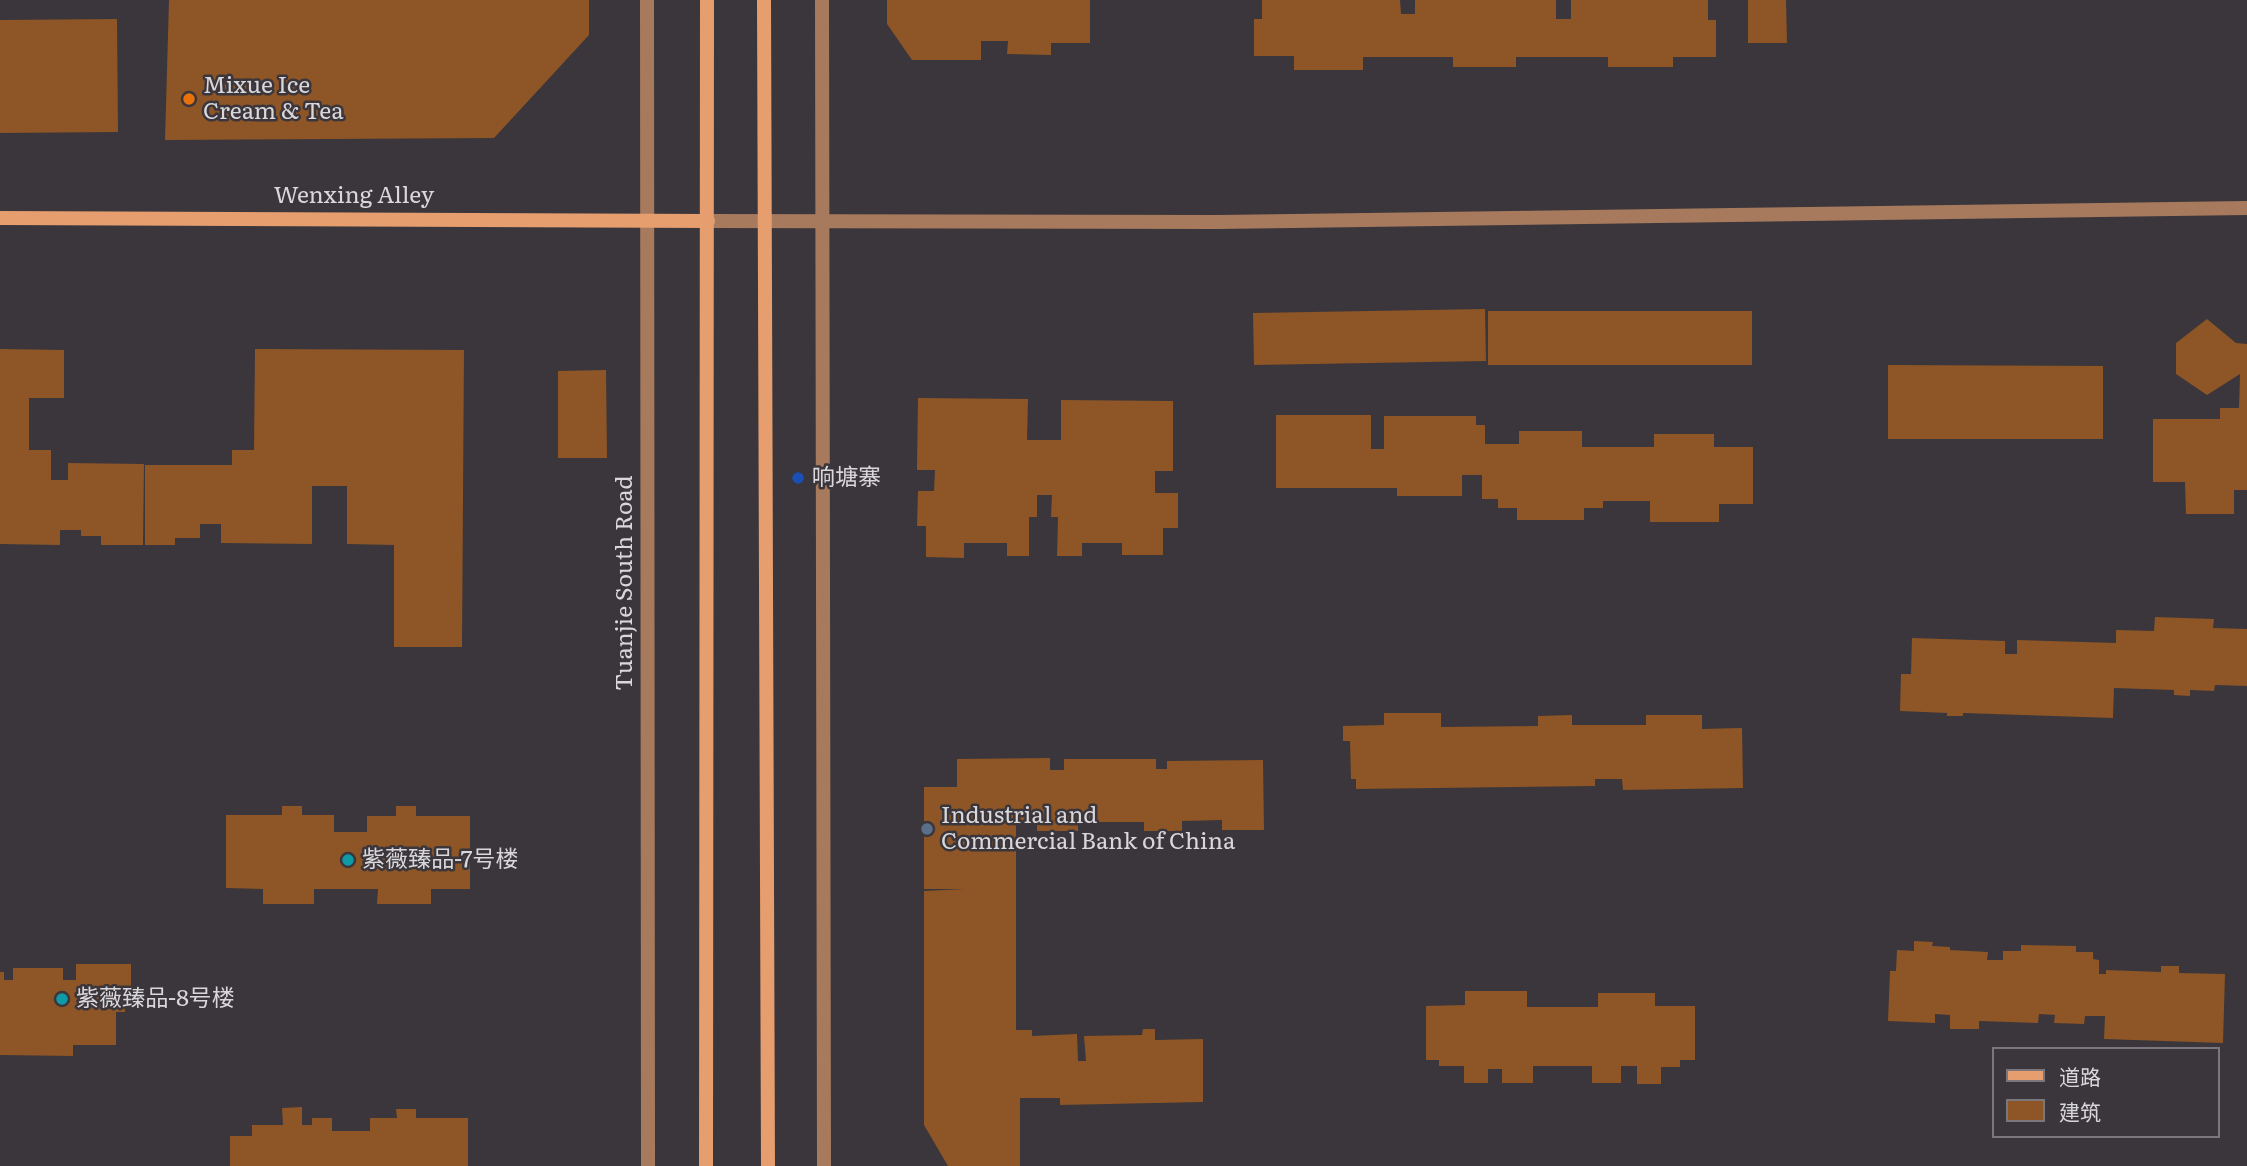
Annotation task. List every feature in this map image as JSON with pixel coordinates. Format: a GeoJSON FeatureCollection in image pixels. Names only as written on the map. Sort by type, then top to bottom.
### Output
{"type":"FeatureCollection","features":[{"type":"Feature","properties":{"kind":"main road"},"geometry":{"type":"LineString","coordinates":[[706,1166],[707,0]]}},
{"type":"Feature","properties":{"kind":"main road"},"geometry":{"type":"LineString","coordinates":[[764,0],[768,1166]]}},
{"type":"Feature","properties":{"kind":"main road","name":"Wenxing Alley"},"geometry":{"type":"LineString","coordinates":[[0,218],[708,221]]}},
{"type":"Feature","properties":{"kind":"street","name":"Tuanjie South Road"},"geometry":{"type":"LineString","coordinates":[[647,0],[648,1166]]}},
{"type":"Feature","properties":{"kind":"street"},"geometry":{"type":"LineString","coordinates":[[822,0],[824,1166]]}},
{"type":"Feature","properties":{"kind":"street"},"geometry":{"type":"LineString","coordinates":[[708,221],[1218,222],[2247,208]]}},
{"type":"Feature","properties":{"kind":"building"},"geometry":{"type":"Polygon","coordinates":[[[169,0],[589,0],[589,35],[494,138],[165,140],[169,0]]]}},
{"type":"Feature","properties":{"kind":"building"},"geometry":{"type":"Polygon","coordinates":[[[887,0],[1090,0],[1090,43],[1051,43],[1051,55],[1007,54],[1008,41],[981,41],[981,60],[912,60],[887,24],[887,0]]]}},
{"type":"Feature","properties":{"kind":"building"},"geometry":{"type":"Polygon","coordinates":[[[1262,0],[1400,0],[1401,14],[1415,14],[1415,0],[1556,0],[1556,19],[1571,19],[1571,0],[1708,0],[1708,20],[1716,20],[1716,57],[1673,57],[1673,67],[1608,67],[1608,57],[1516,57],[1516,67],[1453,67],[1453,57],[1363,57],[1363,70],[1294,70],[1294,56],[1254,56],[1254,19],[1262,19],[1262,0]]]}},
{"type":"Feature","properties":{"kind":"building"},"geometry":{"type":"Polygon","coordinates":[[[1748,0],[1786,0],[1787,43],[1748,43],[1748,0]]]}},
{"type":"Feature","properties":{"kind":"building"},"geometry":{"type":"Polygon","coordinates":[[[117,19],[118,132],[0,133],[0,20],[117,19]]]}},
{"type":"Feature","properties":{"kind":"building"},"geometry":{"type":"Polygon","coordinates":[[[1485,309],[1486,361],[1254,365],[1253,313],[1485,309]]]}},
{"type":"Feature","properties":{"kind":"building"},"geometry":{"type":"Polygon","coordinates":[[[1488,311],[1752,311],[1752,365],[1488,365],[1488,311]]]}},
{"type":"Feature","properties":{"kind":"building"},"geometry":{"type":"Polygon","coordinates":[[[2207,319],[2236,343],[2247,344],[2247,490],[2234,490],[2234,514],[2186,514],[2185,482],[2153,482],[2153,419],[2220,419],[2220,408],[2239,408],[2240,374],[2207,395],[2176,374],[2176,343],[2207,319]]]}},
{"type":"Feature","properties":{"kind":"building"},"geometry":{"type":"Polygon","coordinates":[[[0,349],[64,350],[64,398],[29,398],[29,450],[51,450],[51,480],[68,480],[68,463],[144,464],[143,545],[101,545],[101,536],[81,536],[81,530],[60,530],[60,545],[0,544],[0,349]]]}},
{"type":"Feature","properties":{"kind":"building"},"geometry":{"type":"Polygon","coordinates":[[[255,349],[464,350],[462,647],[394,647],[394,545],[347,544],[347,486],[312,486],[312,544],[221,543],[221,524],[200,524],[200,538],[175,538],[175,545],[145,545],[145,465],[232,465],[232,450],[254,450],[255,349]]]}},
{"type":"Feature","properties":{"kind":"building"},"geometry":{"type":"Polygon","coordinates":[[[1888,365],[2103,366],[2103,439],[1888,439],[1888,365]]]}},
{"type":"Feature","properties":{"kind":"building"},"geometry":{"type":"Polygon","coordinates":[[[606,370],[607,458],[558,458],[558,371],[606,370]]]}},
{"type":"Feature","properties":{"kind":"building"},"geometry":{"type":"Polygon","coordinates":[[[918,398],[1028,399],[1027,440],[1061,440],[1061,400],[1173,401],[1173,471],[1155,471],[1155,493],[1178,493],[1178,528],[1163,528],[1163,555],[1122,555],[1122,543],[1082,543],[1082,556],[1057,556],[1058,517],[1051,517],[1052,495],[1037,495],[1037,517],[1029,517],[1029,556],[1007,556],[1007,543],[964,543],[964,558],[926,557],[926,526],[917,526],[918,491],[934,491],[935,470],[917,470],[918,398]]]}},
{"type":"Feature","properties":{"kind":"building"},"geometry":{"type":"Polygon","coordinates":[[[1276,415],[1371,415],[1371,449],[1384,449],[1384,416],[1476,416],[1476,425],[1485,425],[1485,444],[1519,444],[1519,431],[1582,431],[1582,447],[1654,447],[1654,434],[1714,434],[1714,447],[1753,447],[1753,504],[1719,504],[1719,522],[1650,522],[1650,501],[1603,501],[1603,508],[1584,508],[1584,520],[1517,520],[1517,508],[1498,508],[1498,499],[1482,499],[1482,475],[1462,475],[1462,496],[1397,496],[1397,488],[1276,488],[1276,415]]]}},
{"type":"Feature","properties":{"kind":"building"},"geometry":{"type":"Polygon","coordinates":[[[2155,617],[2214,619],[2213,628],[2247,629],[2247,686],[2215,685],[2214,691],[2190,690],[2190,696],[2174,695],[2174,690],[2114,688],[2113,718],[1963,713],[1963,716],[1947,716],[1947,713],[1900,711],[1901,674],[1911,674],[1912,638],[2005,641],[2005,654],[2017,654],[2017,640],[2116,643],[2116,630],[2154,631],[2155,617]]]}},
{"type":"Feature","properties":{"kind":"building"},"geometry":{"type":"Polygon","coordinates":[[[1384,713],[1441,713],[1441,727],[1538,726],[1538,716],[1572,715],[1572,725],[1646,725],[1646,715],[1702,715],[1702,729],[1742,728],[1743,788],[1623,790],[1622,779],[1595,779],[1595,786],[1356,789],[1356,779],[1351,779],[1350,741],[1343,741],[1343,726],[1384,725],[1384,713]]]}},
{"type":"Feature","properties":{"kind":"building"},"geometry":{"type":"Polygon","coordinates":[[[1050,758],[1050,770],[1064,770],[1064,759],[1156,759],[1156,769],[1167,769],[1167,761],[1263,760],[1264,830],[1222,830],[1222,820],[1182,821],[1182,831],[1144,831],[1144,822],[1078,822],[1078,831],[1037,831],[1037,822],[1016,822],[1016,1030],[1032,1030],[1032,1036],[1077,1034],[1078,1061],[1086,1061],[1084,1036],[1142,1035],[1143,1029],[1155,1029],[1155,1040],[1203,1039],[1203,1102],[1060,1105],[1060,1098],[1020,1098],[1020,1166],[948,1166],[924,1125],[924,891],[965,889],[924,889],[924,787],[957,787],[957,759],[1050,758]]]}},
{"type":"Feature","properties":{"kind":"building","name":"紫薇臻品-7号楼"},"geometry":{"type":"Polygon","coordinates":[[[282,806],[302,806],[302,815],[334,815],[334,832],[367,832],[367,816],[396,816],[396,806],[416,806],[416,816],[470,816],[470,889],[431,889],[431,904],[377,904],[378,889],[314,889],[314,904],[263,904],[263,889],[226,888],[226,815],[282,815],[282,806]]]}},
{"type":"Feature","properties":{"kind":"building"},"geometry":{"type":"Polygon","coordinates":[[[1914,941],[1933,942],[1932,946],[1950,947],[1950,950],[1988,952],[1987,960],[2003,960],[2003,951],[2021,951],[2021,945],[2076,946],[2076,952],[2093,952],[2093,959],[2099,960],[2099,974],[2106,974],[2106,970],[2161,972],[2161,966],[2179,966],[2179,973],[2225,974],[2223,1043],[2104,1039],[2105,1016],[2085,1016],[2084,1024],[2054,1023],[2055,1015],[2039,1014],[2038,1023],[1979,1021],[1979,1029],[1950,1029],[1950,1015],[1935,1014],[1935,1023],[1888,1021],[1890,971],[1896,971],[1897,950],[1914,951],[1914,941]]]}},
{"type":"Feature","properties":{"kind":"building","name":"紫薇臻品-8号楼"},"geometry":{"type":"Polygon","coordinates":[[[76,964],[131,964],[131,986],[125,986],[125,1012],[116,1012],[116,1045],[73,1045],[73,1056],[0,1055],[0,972],[4,972],[4,980],[13,980],[13,968],[63,968],[63,980],[76,980],[76,964]]]}},
{"type":"Feature","properties":{"kind":"building"},"geometry":{"type":"Polygon","coordinates":[[[1465,991],[1527,991],[1527,1007],[1598,1007],[1598,993],[1655,993],[1655,1006],[1695,1006],[1695,1060],[1680,1060],[1680,1067],[1661,1067],[1661,1084],[1637,1084],[1637,1066],[1621,1066],[1621,1083],[1592,1083],[1592,1066],[1533,1066],[1533,1083],[1502,1083],[1502,1069],[1488,1069],[1488,1083],[1464,1083],[1464,1066],[1439,1066],[1439,1060],[1426,1060],[1426,1006],[1465,1005],[1465,991]]]}},
{"type":"Feature","properties":{"kind":"building"},"geometry":{"type":"Polygon","coordinates":[[[302,1107],[302,1125],[312,1125],[312,1118],[332,1118],[332,1131],[370,1131],[370,1118],[397,1118],[396,1109],[416,1109],[416,1118],[468,1118],[468,1166],[230,1166],[230,1136],[252,1136],[252,1125],[283,1125],[282,1108],[302,1107]]]}},
{"type":"Feature","properties":{"kind":"place","name":"Mixue Ice Cream & Tea"},"geometry":{"type":"Point","coordinates":[189,99]}},
{"type":"Feature","properties":{"kind":"place","name":"响塘寨"},"geometry":{"type":"Point","coordinates":[798,478]}},
{"type":"Feature","properties":{"kind":"place","name":"Industrial and Commercial Bank of China"},"geometry":{"type":"Point","coordinates":[927,829]}},
{"type":"Feature","properties":{"kind":"place","name":"紫薇臻品-7号楼"},"geometry":{"type":"Point","coordinates":[348,860]}},
{"type":"Feature","properties":{"kind":"place","name":"紫薇臻品-8号楼"},"geometry":{"type":"Point","coordinates":[62,999]}}]}
